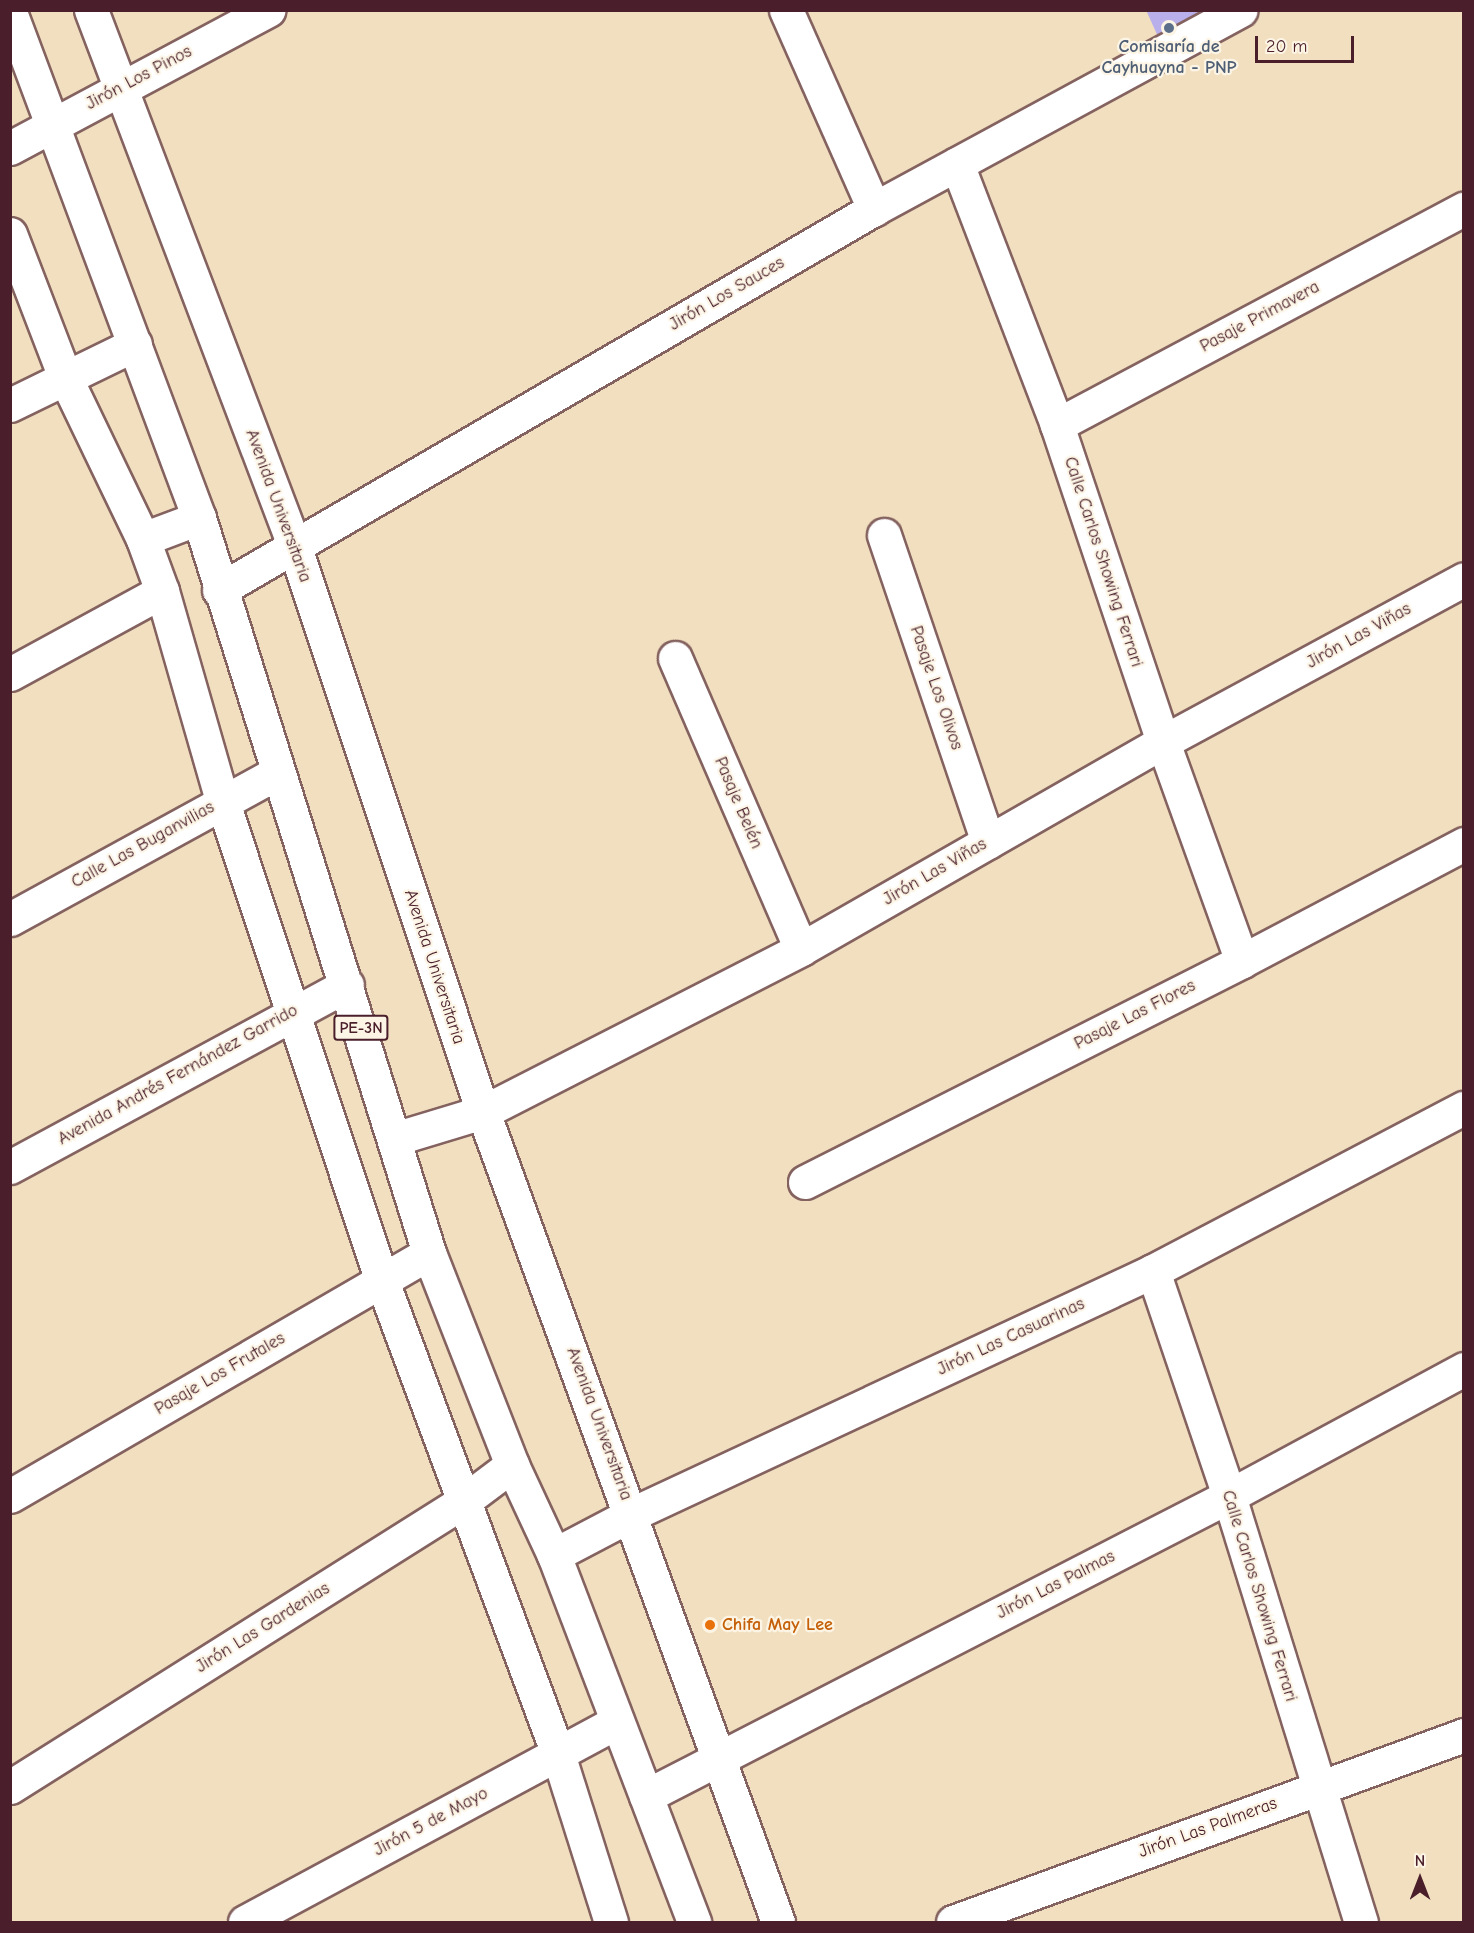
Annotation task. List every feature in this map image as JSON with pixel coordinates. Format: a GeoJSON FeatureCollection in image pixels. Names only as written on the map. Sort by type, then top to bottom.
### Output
{"type":"FeatureCollection","features":[{"type":"Feature","properties":{"kind":"main road","name":"Avenida Universitaria"},"geometry":{"type":"LineString","coordinates":[[91,10],[294,545],[483,1112],[721,1757],[778,1923]]}},
{"type":"Feature","properties":{"kind":"main road","name":"Jirón Los Pinos"},"geometry":{"type":"LineString","coordinates":[[10,148],[121,86],[268,10]]}},
{"type":"Feature","properties":{"kind":"main road"},"geometry":{"type":"LineString","coordinates":[[786,10],[874,209]]}},
{"type":"Feature","properties":{"kind":"main road","name":"Jirón Los Sauces"},"geometry":{"type":"LineString","coordinates":[[219,590],[874,209],[1241,10]]}},
{"type":"Feature","properties":{"kind":"main road","name":"PE-3N"},"geometry":{"type":"LineString","coordinates":[[10,12],[200,518],[219,590],[347,985],[429,1252],[512,1465],[554,1555],[694,1923]]}},
{"type":"Feature","properties":{"kind":"main road","name":"Calle Carlos Showing Ferrari"},"geometry":{"type":"LineString","coordinates":[[957,164],[1057,425],[1163,742],[1242,961]]}},
{"type":"Feature","properties":{"kind":"main road","name":"Pasaje Primavera"},"geometry":{"type":"LineString","coordinates":[[1057,425],[1464,209]]}},
{"type":"Feature","properties":{"kind":"main road"},"geometry":{"type":"LineString","coordinates":[[10,234],[65,377],[143,539],[162,591],[222,800],[382,1281],[558,1754],[611,1923]]}},
{"type":"Feature","properties":{"kind":"main road"},"geometry":{"type":"LineString","coordinates":[[10,405],[135,344]]}},
{"type":"Feature","properties":{"kind":"main road"},"geometry":{"type":"LineString","coordinates":[[143,539],[200,518]]}},
{"type":"Feature","properties":{"kind":"main road","name":"Pasaje Los Olivos"},"geometry":{"type":"LineString","coordinates":[[884,535],[988,842]]}},
{"type":"Feature","properties":{"kind":"main road","name":"Jirón Las Viñas"},"geometry":{"type":"LineString","coordinates":[[394,1139],[483,1112],[801,949],[1163,742],[1464,579]]}},
{"type":"Feature","properties":{"kind":"main road"},"geometry":{"type":"LineString","coordinates":[[10,674],[162,591]]}},
{"type":"Feature","properties":{"kind":"main road","name":"Pasaje Belén"},"geometry":{"type":"LineString","coordinates":[[675,658],[801,949]]}},
{"type":"Feature","properties":{"kind":"main road","name":"Calle Las Buganvilias"},"geometry":{"type":"LineString","coordinates":[[10,919],[222,800],[277,773]]}},
{"type":"Feature","properties":{"kind":"main road","name":"Pasaje Las Flores"},"geometry":{"type":"LineString","coordinates":[[805,1182],[1242,961],[1464,844]]}},
{"type":"Feature","properties":{"kind":"main road","name":"Avenida Andrés Fernández Garrido"},"geometry":{"type":"LineString","coordinates":[[10,1167],[293,1012],[347,985]]}},
{"type":"Feature","properties":{"kind":"main road","name":"Jirón Las Casuarinas"},"geometry":{"type":"LineString","coordinates":[[554,1555],[632,1514],[1152,1271],[1464,1108]]}},
{"type":"Feature","properties":{"kind":"main road","name":"Pasaje Los Frutales"},"geometry":{"type":"LineString","coordinates":[[10,1496],[429,1252]]}},
{"type":"Feature","properties":{"kind":"main road","name":"Calle Carlos Showing Ferrari"},"geometry":{"type":"LineString","coordinates":[[1152,1271],[1229,1496],[1317,1787],[1361,1923]]}},
{"type":"Feature","properties":{"kind":"main road","name":"Jirón Las Palmas"},"geometry":{"type":"LineString","coordinates":[[646,1796],[1229,1496],[1464,1369]]}},
{"type":"Feature","properties":{"kind":"main road","name":"Jirón Las Gardenias"},"geometry":{"type":"LineString","coordinates":[[10,1787],[464,1501],[512,1465]]}},
{"type":"Feature","properties":{"kind":"main road","name":"Jirón 5 de Mayo"},"geometry":{"type":"LineString","coordinates":[[245,1923],[617,1722]]}},
{"type":"Feature","properties":{"kind":"main road","name":"Jirón Las Palmeras"},"geometry":{"type":"LineString","coordinates":[[953,1923],[1317,1787],[1464,1736]]}},
{"type":"Feature","properties":{"kind":"building","name":"Comisaría de Cayhuayna - PNP"},"geometry":{"type":"Polygon","coordinates":[[[1146,10],[1207,10],[1160,41],[1146,10]]]}},
{"type":"Feature","properties":{"kind":"place","name":"Comisaría de Cayhuayna - PNP"},"geometry":{"type":"Point","coordinates":[1169,28]}},
{"type":"Feature","properties":{"kind":"place","name":"Chifa May Lee"},"geometry":{"type":"Point","coordinates":[710,1625]}}]}
